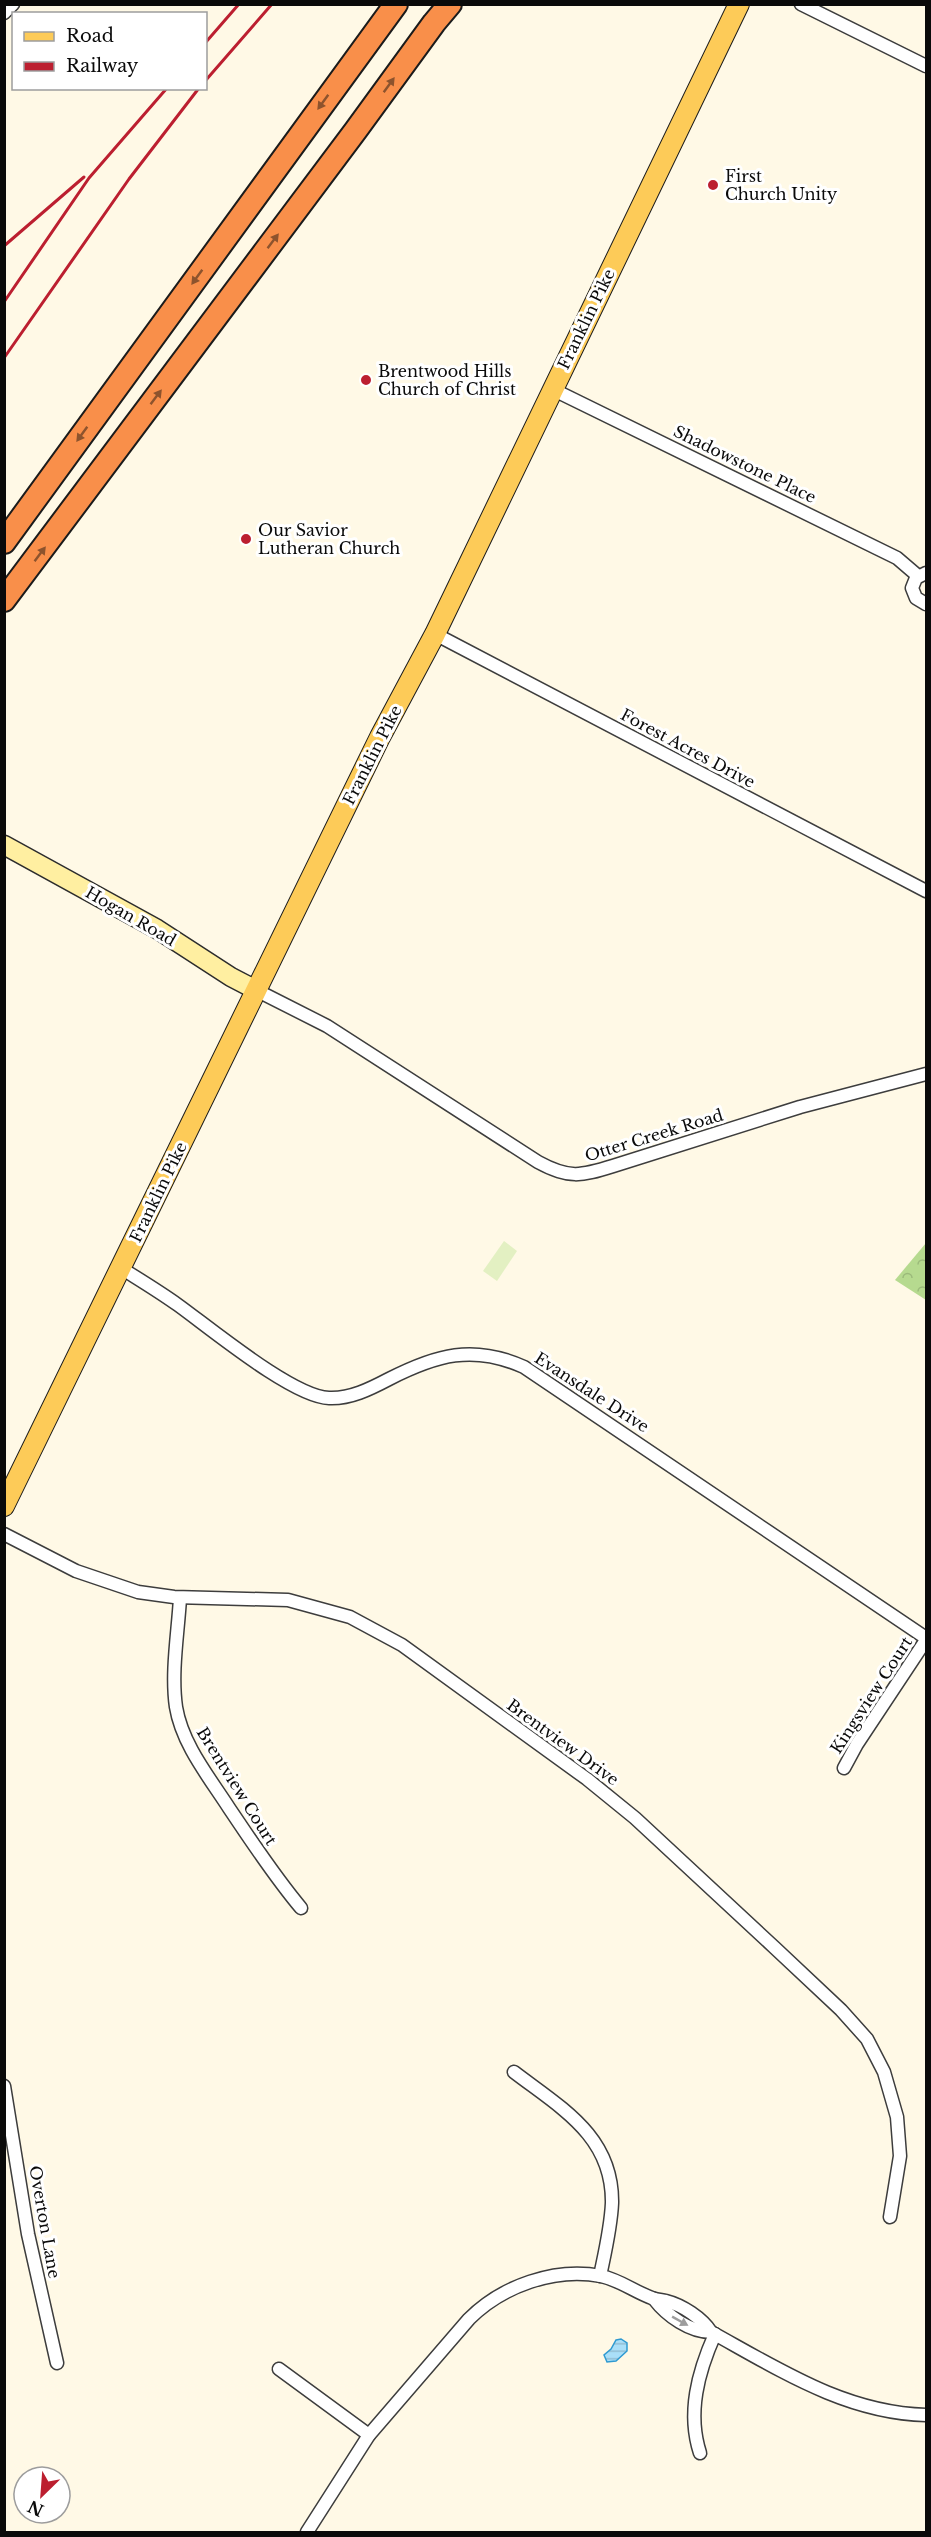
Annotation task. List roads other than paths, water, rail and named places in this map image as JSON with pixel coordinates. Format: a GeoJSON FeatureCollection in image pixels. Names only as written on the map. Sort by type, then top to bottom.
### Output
{"type":"FeatureCollection","features":[{"type":"Feature","properties":{"kind":"highway"},"geometry":{"type":"LineString","coordinates":[[4,542],[396,4]]}},
{"type":"Feature","properties":{"kind":"highway"},"geometry":{"type":"LineString","coordinates":[[4,600],[450,4]]}},
{"type":"Feature","properties":{"kind":"main road","name":"Franklin Pike"},"geometry":{"type":"LineString","coordinates":[[4,1506],[380,737],[435,634],[739,4]]}},
{"type":"Feature","properties":{"kind":"street"},"geometry":{"type":"LineString","coordinates":[[4,13],[13,4]]}},
{"type":"Feature","properties":{"kind":"street"},"geometry":{"type":"LineString","coordinates":[[801,4],[927,66]]}},
{"type":"Feature","properties":{"kind":"street","name":"Shadowstone Place"},"geometry":{"type":"LineString","coordinates":[[552,389],[897,558],[922,574],[912,585],[913,593],[917,600],[927,604]]}},
{"type":"Feature","properties":{"kind":"street","name":"Forest Acres Drive"},"geometry":{"type":"LineString","coordinates":[[435,634],[927,891]]}},
{"type":"Feature","properties":{"kind":"street","name":"Hogan Road"},"geometry":{"type":"LineString","coordinates":[[4,844],[157,929],[231,977],[256,990]]}},
{"type":"Feature","properties":{"kind":"street","name":"Otter Creek Road"},"geometry":{"type":"LineString","coordinates":[[256,990],[327,1026],[529,1157],[554,1171],[571,1175],[588,1174],[800,1107],[927,1074]]}},
{"type":"Feature","properties":{"kind":"street","name":"Evansdale Drive"},"geometry":{"type":"LineString","coordinates":[[121,1268],[176,1303],[282,1379],[305,1392],[323,1397],[354,1395],[417,1365],[447,1356],[483,1356],[524,1367],[927,1639]]}},
{"type":"Feature","properties":{"kind":"street","name":"Brentview Drive"},"geometry":{"type":"LineString","coordinates":[[4,1534],[57,1562],[109,1584],[152,1595],[180,1598],[288,1600],[326,1609],[363,1623],[402,1646],[624,1808],[819,1989],[857,2027],[870,2044],[887,2079],[898,2128],[899,2166],[890,2217]]}},
{"type":"Feature","properties":{"kind":"street","name":"Brentview Court"},"geometry":{"type":"LineString","coordinates":[[180,1598],[175,1685],[176,1707],[182,1726],[197,1758],[224,1801],[276,1878],[301,1908]]}},
{"type":"Feature","properties":{"kind":"street","name":"Kingsview Court"},"geometry":{"type":"LineString","coordinates":[[844,1768],[857,1744],[927,1639]]}},
{"type":"Feature","properties":{"kind":"street"},"geometry":{"type":"LineString","coordinates":[[514,2072],[577,2122],[594,2140],[604,2158],[610,2180],[612,2206],[600,2276]]}},
{"type":"Feature","properties":{"kind":"street","name":"Overton Lane"},"geometry":{"type":"LineString","coordinates":[[4,2086],[25,2218],[57,2362]]}},
{"type":"Feature","properties":{"kind":"street"},"geometry":{"type":"LineString","coordinates":[[307,2532],[369,2434],[445,2344],[480,2309],[513,2290],[547,2277],[577,2274],[600,2276],[654,2299],[663,2311],[699,2332],[713,2333],[837,2397],[875,2410],[927,2415]]}},
{"type":"Feature","properties":{"kind":"street"},"geometry":{"type":"LineString","coordinates":[[699,2453],[694,2432],[695,2401],[713,2333]]}},
{"type":"Feature","properties":{"kind":"street"},"geometry":{"type":"LineString","coordinates":[[279,2369],[369,2434]]}},
{"type":"Feature","properties":{"kind":"water"},"geometry":{"type":"Polygon","coordinates":[[[621,2339],[627,2343],[627,2351],[616,2361],[607,2362],[604,2355],[616,2340],[621,2339]]]}},
{"type":"Feature","properties":{"kind":"railway"},"geometry":{"type":"LineString","coordinates":[[207,41],[239,4]]}},
{"type":"Feature","properties":{"kind":"railway"},"geometry":{"type":"LineString","coordinates":[[207,79],[272,4]]}},
{"type":"Feature","properties":{"kind":"railway"},"geometry":{"type":"LineString","coordinates":[[4,302],[89,178],[165,90]]}},
{"type":"Feature","properties":{"kind":"railway"},"geometry":{"type":"LineString","coordinates":[[4,358],[129,179],[197,90]]}},
{"type":"Feature","properties":{"kind":"railway"},"geometry":{"type":"LineString","coordinates":[[4,246],[84,177]]}},
{"type":"Feature","properties":{"kind":"place","name":"First Church Unity"},"geometry":{"type":"Point","coordinates":[713,185]}},
{"type":"Feature","properties":{"kind":"place","name":"Brentwood Hills Church of Christ"},"geometry":{"type":"Point","coordinates":[366,380]}},
{"type":"Feature","properties":{"kind":"place","name":"Our Savior Lutheran Church"},"geometry":{"type":"Point","coordinates":[246,539]}}]}
